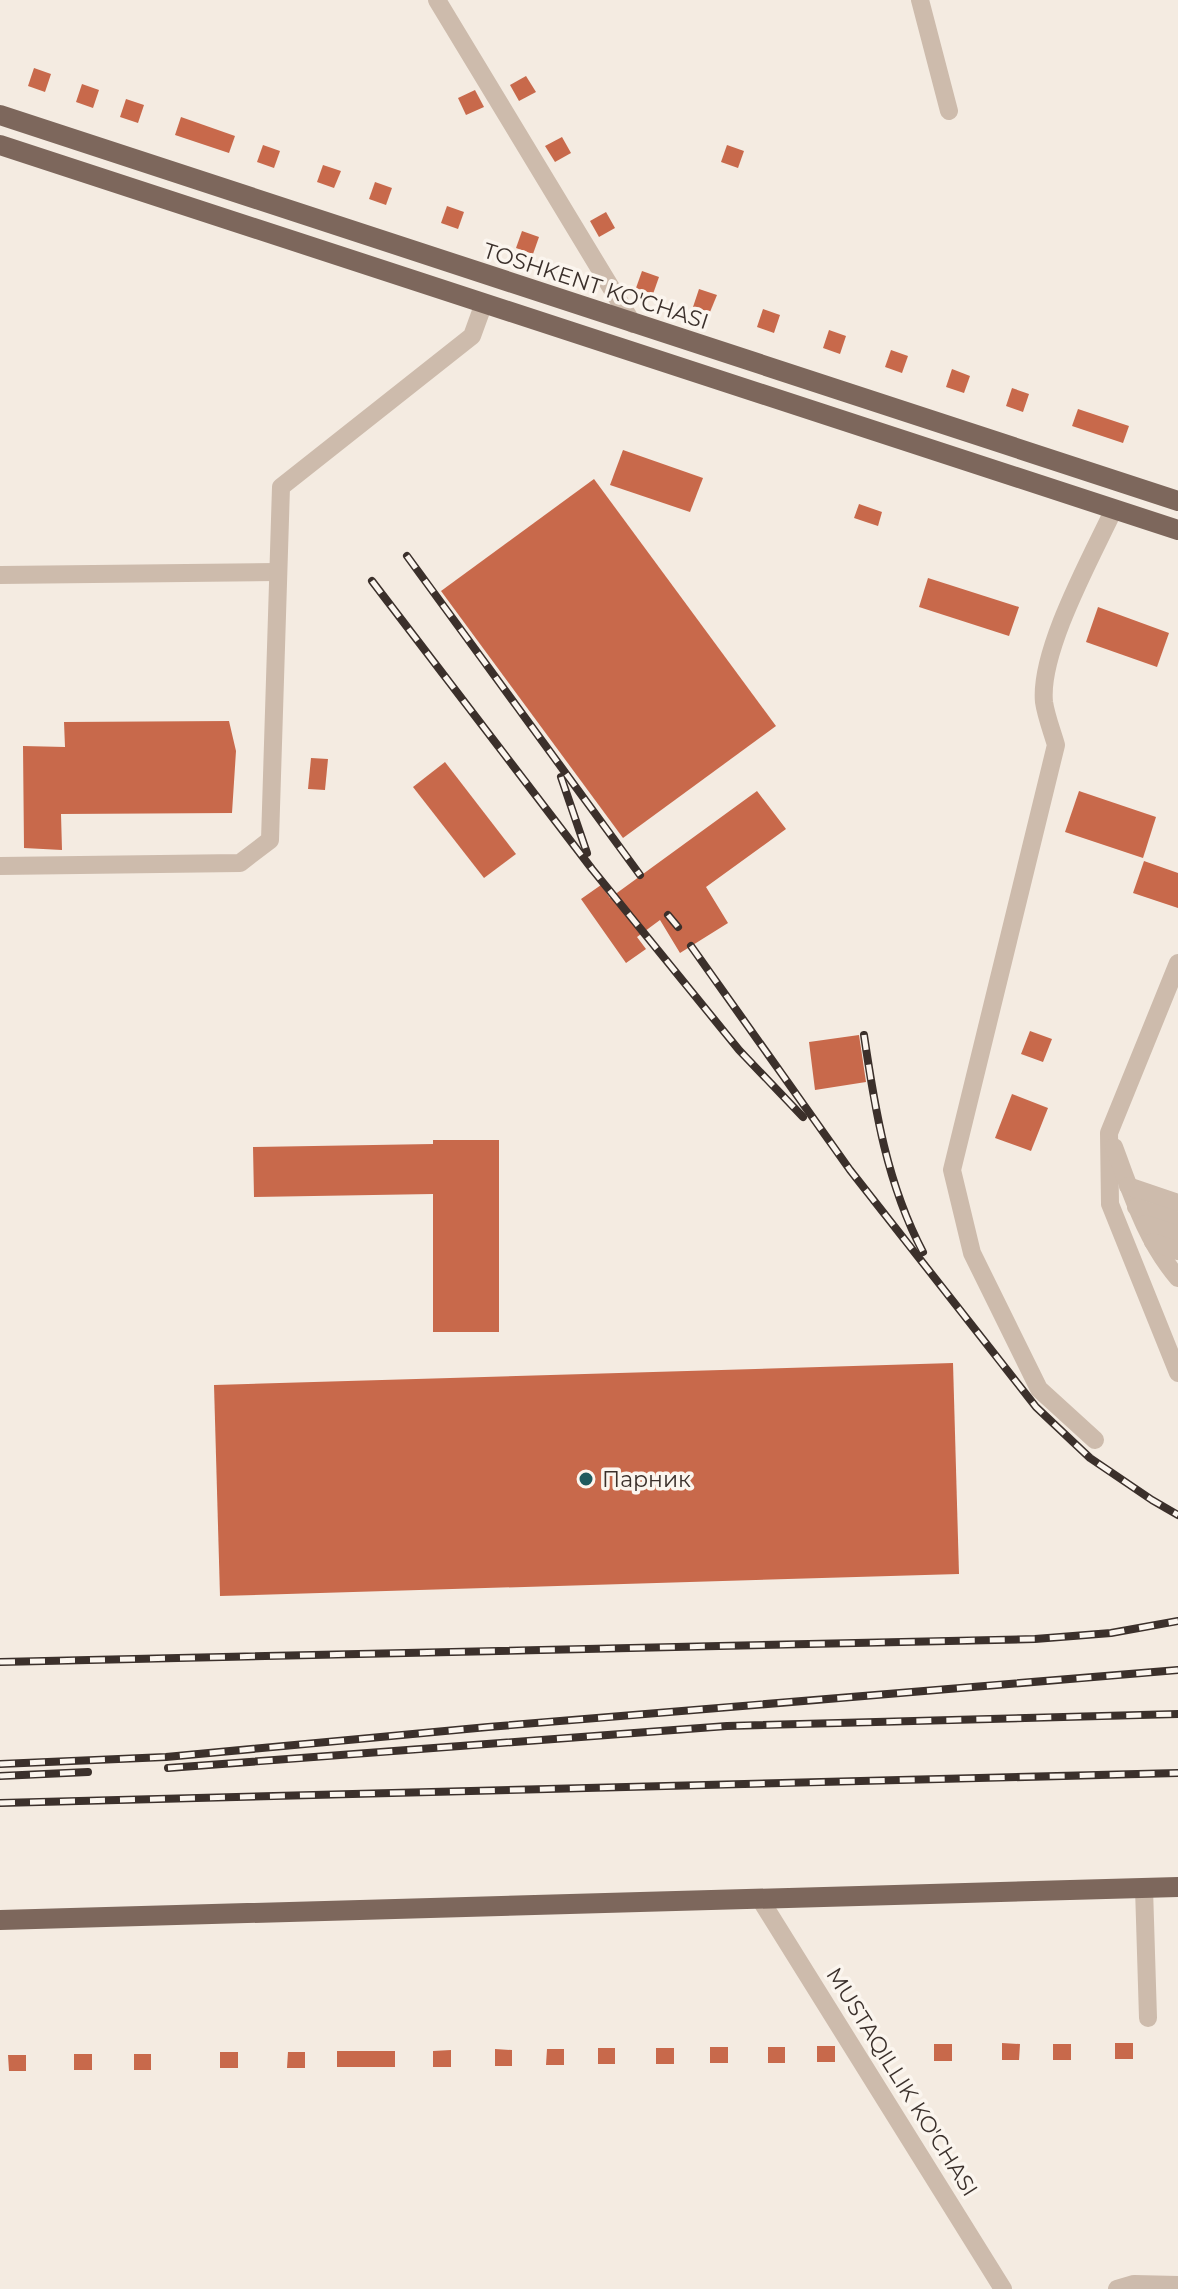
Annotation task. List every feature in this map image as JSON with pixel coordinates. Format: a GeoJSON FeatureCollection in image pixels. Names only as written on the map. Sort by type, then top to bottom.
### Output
{"type":"FeatureCollection","features":[{"type":"Feature","properties":{"kind":"main road","name":"TOSHKENT KO'CHASI"},"geometry":{"type":"LineString","coordinates":[[0,115],[1178,501]]}},
{"type":"Feature","properties":{"kind":"main road"},"geometry":{"type":"LineString","coordinates":[[0,145],[1178,530]]}},
{"type":"Feature","properties":{"kind":"main road"},"geometry":{"type":"LineString","coordinates":[[0,1920],[1178,1887]]}},
{"type":"Feature","properties":{"kind":"street"},"geometry":{"type":"LineString","coordinates":[[437,0],[633,324]]}},
{"type":"Feature","properties":{"kind":"street"},"geometry":{"type":"LineString","coordinates":[[920,0],[949,111]]}},
{"type":"Feature","properties":{"kind":"street"},"geometry":{"type":"LineString","coordinates":[[0,866],[240,863],[270,840],[281,487],[472,336],[484,303]]}},
{"type":"Feature","properties":{"kind":"street"},"geometry":{"type":"LineString","coordinates":[[1095,1440],[1039,1389],[972,1253],[952,1170],[1056,745],[1044,702],[1048,665],[1063,617],[1114,509]]}},
{"type":"Feature","properties":{"kind":"street"},"geometry":{"type":"LineString","coordinates":[[0,575],[277,572]]}},
{"type":"Feature","properties":{"kind":"street"},"geometry":{"type":"LineString","coordinates":[[1178,963],[1109,1133],[1110,1204],[1178,1373]]}},
{"type":"Feature","properties":{"kind":"street"},"geometry":{"type":"LineString","coordinates":[[1109,1133],[1136,1207],[1153,1242],[1174,1260],[1178,1278]]}},
{"type":"Feature","properties":{"kind":"street"},"geometry":{"type":"LineString","coordinates":[[1128,1186],[1178,1203]]}},
{"type":"Feature","properties":{"kind":"street"},"geometry":{"type":"LineString","coordinates":[[1136,1207],[1178,1221]]}},
{"type":"Feature","properties":{"kind":"street"},"geometry":{"type":"LineString","coordinates":[[1145,1224],[1178,1235]]}},
{"type":"Feature","properties":{"kind":"street"},"geometry":{"type":"LineString","coordinates":[[1144,1888],[1148,2018]]}},
{"type":"Feature","properties":{"kind":"street","name":"MUSTAQILLIK KO'CHASI"},"geometry":{"type":"LineString","coordinates":[[760,1899],[1003,2289]]}},
{"type":"Feature","properties":{"kind":"street"},"geometry":{"type":"LineString","coordinates":[[1117,2289],[1134,2284],[1178,2285]]}},
{"type":"Feature","properties":{"kind":"building"},"geometry":{"type":"Polygon","coordinates":[[[34,68],[51,74],[45,92],[28,86],[34,68]]]}},
{"type":"Feature","properties":{"kind":"building"},"geometry":{"type":"Polygon","coordinates":[[[526,76],[536,92],[519,101],[510,85],[526,76]]]}},
{"type":"Feature","properties":{"kind":"building"},"geometry":{"type":"Polygon","coordinates":[[[82,84],[99,90],[93,108],[76,102],[82,84]]]}},
{"type":"Feature","properties":{"kind":"building"},"geometry":{"type":"Polygon","coordinates":[[[475,90],[484,107],[466,115],[458,98],[475,90]]]}},
{"type":"Feature","properties":{"kind":"building"},"geometry":{"type":"Polygon","coordinates":[[[126,99],[144,105],[138,123],[120,117],[126,99]]]}},
{"type":"Feature","properties":{"kind":"building"},"geometry":{"type":"Polygon","coordinates":[[[181,117],[235,136],[229,153],[175,135],[181,117]]]}},
{"type":"Feature","properties":{"kind":"building"},"geometry":{"type":"Polygon","coordinates":[[[562,137],[571,153],[555,162],[545,146],[562,137]]]}},
{"type":"Feature","properties":{"kind":"building"},"geometry":{"type":"Polygon","coordinates":[[[263,145],[280,151],[274,168],[257,162],[263,145]]]}},
{"type":"Feature","properties":{"kind":"building"},"geometry":{"type":"Polygon","coordinates":[[[727,145],[744,151],[738,168],[721,162],[727,145]]]}},
{"type":"Feature","properties":{"kind":"building"},"geometry":{"type":"Polygon","coordinates":[[[323,165],[341,171],[334,188],[317,182],[323,165]]]}},
{"type":"Feature","properties":{"kind":"building"},"geometry":{"type":"Polygon","coordinates":[[[375,182],[392,188],[386,205],[369,199],[375,182]]]}},
{"type":"Feature","properties":{"kind":"building"},"geometry":{"type":"Polygon","coordinates":[[[447,206],[464,212],[458,229],[441,223],[447,206]]]}},
{"type":"Feature","properties":{"kind":"building"},"geometry":{"type":"Polygon","coordinates":[[[606,212],[615,228],[599,237],[590,221],[606,212]]]}},
{"type":"Feature","properties":{"kind":"building"},"geometry":{"type":"Polygon","coordinates":[[[522,231],[539,237],[533,254],[516,248],[522,231]]]}},
{"type":"Feature","properties":{"kind":"building"},"geometry":{"type":"Polygon","coordinates":[[[642,271],[659,277],[653,294],[636,288],[642,271]]]}},
{"type":"Feature","properties":{"kind":"building"},"geometry":{"type":"Polygon","coordinates":[[[699,289],[717,295],[710,312],[693,307],[699,289]]]}},
{"type":"Feature","properties":{"kind":"building"},"geometry":{"type":"Polygon","coordinates":[[[763,309],[780,315],[774,333],[757,327],[763,309]]]}},
{"type":"Feature","properties":{"kind":"building"},"geometry":{"type":"Polygon","coordinates":[[[829,330],[846,336],[840,354],[823,348],[829,330]]]}},
{"type":"Feature","properties":{"kind":"building"},"geometry":{"type":"Polygon","coordinates":[[[891,350],[908,356],[902,373],[885,367],[891,350]]]}},
{"type":"Feature","properties":{"kind":"building"},"geometry":{"type":"Polygon","coordinates":[[[952,369],[970,376],[964,393],[946,387],[952,369]]]}},
{"type":"Feature","properties":{"kind":"building"},"geometry":{"type":"Polygon","coordinates":[[[1012,388],[1029,394],[1023,412],[1006,406],[1012,388]]]}},
{"type":"Feature","properties":{"kind":"building"},"geometry":{"type":"Polygon","coordinates":[[[1078,409],[1129,426],[1123,443],[1072,426],[1078,409]]]}},
{"type":"Feature","properties":{"kind":"building"},"geometry":{"type":"Polygon","coordinates":[[[623,450],[703,478],[690,512],[610,485],[623,450]]]}},
{"type":"Feature","properties":{"kind":"building"},"geometry":{"type":"Polygon","coordinates":[[[594,479],[776,726],[623,838],[441,591],[594,479]]]}},
{"type":"Feature","properties":{"kind":"building"},"geometry":{"type":"Polygon","coordinates":[[[859,504],[882,512],[878,526],[854,518],[859,504]]]}},
{"type":"Feature","properties":{"kind":"building"},"geometry":{"type":"Polygon","coordinates":[[[928,578],[1019,607],[1009,636],[919,607],[928,578]]]}},
{"type":"Feature","properties":{"kind":"building"},"geometry":{"type":"Polygon","coordinates":[[[1098,607],[1169,633],[1157,667],[1086,642],[1098,607]]]}},
{"type":"Feature","properties":{"kind":"building"},"geometry":{"type":"Polygon","coordinates":[[[229,721],[236,751],[232,813],[61,814],[62,850],[24,848],[23,746],[65,747],[64,722],[229,721]]]}},
{"type":"Feature","properties":{"kind":"building"},"geometry":{"type":"Polygon","coordinates":[[[311,758],[328,759],[325,790],[308,789],[311,758]]]}},
{"type":"Feature","properties":{"kind":"building"},"geometry":{"type":"Polygon","coordinates":[[[445,762],[516,854],[484,878],[413,787],[445,762]]]}},
{"type":"Feature","properties":{"kind":"building"},"geometry":{"type":"Polygon","coordinates":[[[757,791],[786,829],[706,887],[728,923],[680,953],[660,920],[637,937],[646,949],[626,963],[581,899],[601,885],[610,898],[757,791]]]}},
{"type":"Feature","properties":{"kind":"building"},"geometry":{"type":"Polygon","coordinates":[[[1079,791],[1156,817],[1143,858],[1065,832],[1079,791]]]}},
{"type":"Feature","properties":{"kind":"building"},"geometry":{"type":"Polygon","coordinates":[[[1144,861],[1178,873],[1178,908],[1133,893],[1144,861]]]}},
{"type":"Feature","properties":{"kind":"building"},"geometry":{"type":"Polygon","coordinates":[[[1030,1031],[1052,1039],[1043,1062],[1021,1054],[1030,1031]]]}},
{"type":"Feature","properties":{"kind":"building"},"geometry":{"type":"Polygon","coordinates":[[[859,1035],[866,1082],[815,1090],[809,1042],[859,1035]]]}},
{"type":"Feature","properties":{"kind":"building"},"geometry":{"type":"Polygon","coordinates":[[[1012,1094],[1048,1108],[1031,1151],[995,1138],[1012,1094]]]}},
{"type":"Feature","properties":{"kind":"building"},"geometry":{"type":"Polygon","coordinates":[[[433,1140],[499,1140],[499,1332],[433,1332],[433,1194],[254,1197],[253,1147],[433,1144],[433,1140]]]}},
{"type":"Feature","properties":{"kind":"building","name":"Парник"},"geometry":{"type":"Polygon","coordinates":[[[953,1363],[959,1574],[220,1596],[214,1385],[953,1363]]]}},
{"type":"Feature","properties":{"kind":"building"},"geometry":{"type":"Polygon","coordinates":[[[1002,2043],[1020,2044],[1019,2060],[1002,2060],[1002,2043]]]}},
{"type":"Feature","properties":{"kind":"building"},"geometry":{"type":"Polygon","coordinates":[[[1115,2043],[1133,2043],[1133,2059],[1115,2059],[1115,2043]]]}},
{"type":"Feature","properties":{"kind":"building"},"geometry":{"type":"Polygon","coordinates":[[[934,2044],[952,2044],[952,2061],[934,2061],[934,2044]]]}},
{"type":"Feature","properties":{"kind":"building"},"geometry":{"type":"Polygon","coordinates":[[[1053,2044],[1071,2044],[1071,2060],[1053,2060],[1053,2044]]]}},
{"type":"Feature","properties":{"kind":"building"},"geometry":{"type":"Polygon","coordinates":[[[817,2046],[835,2046],[835,2062],[817,2062],[817,2046]]]}},
{"type":"Feature","properties":{"kind":"building"},"geometry":{"type":"Polygon","coordinates":[[[710,2047],[728,2047],[728,2063],[710,2063],[710,2047]]]}},
{"type":"Feature","properties":{"kind":"building"},"geometry":{"type":"Polygon","coordinates":[[[768,2047],[785,2047],[785,2063],[768,2063],[768,2047]]]}},
{"type":"Feature","properties":{"kind":"building"},"geometry":{"type":"Polygon","coordinates":[[[598,2048],[615,2048],[615,2064],[598,2064],[598,2048]]]}},
{"type":"Feature","properties":{"kind":"building"},"geometry":{"type":"Polygon","coordinates":[[[656,2048],[674,2048],[674,2064],[656,2064],[656,2048]]]}},
{"type":"Feature","properties":{"kind":"building"},"geometry":{"type":"Polygon","coordinates":[[[495,2049],[512,2050],[512,2066],[495,2066],[495,2049]]]}},
{"type":"Feature","properties":{"kind":"building"},"geometry":{"type":"Polygon","coordinates":[[[547,2049],[564,2049],[564,2065],[546,2065],[547,2049]]]}},
{"type":"Feature","properties":{"kind":"building"},"geometry":{"type":"Polygon","coordinates":[[[451,2050],[451,2067],[433,2067],[433,2051],[451,2050]]]}},
{"type":"Feature","properties":{"kind":"building"},"geometry":{"type":"Polygon","coordinates":[[[337,2051],[395,2051],[395,2067],[337,2067],[337,2051]]]}},
{"type":"Feature","properties":{"kind":"building"},"geometry":{"type":"Polygon","coordinates":[[[220,2052],[238,2052],[238,2068],[220,2068],[220,2052]]]}},
{"type":"Feature","properties":{"kind":"building"},"geometry":{"type":"Polygon","coordinates":[[[288,2052],[305,2052],[305,2068],[287,2068],[288,2052]]]}},
{"type":"Feature","properties":{"kind":"building"},"geometry":{"type":"Polygon","coordinates":[[[74,2054],[92,2054],[92,2070],[74,2070],[74,2054]]]}},
{"type":"Feature","properties":{"kind":"building"},"geometry":{"type":"Polygon","coordinates":[[[134,2054],[151,2054],[151,2070],[134,2070],[134,2054]]]}},
{"type":"Feature","properties":{"kind":"building"},"geometry":{"type":"Polygon","coordinates":[[[8,2055],[26,2055],[26,2071],[9,2071],[8,2055]]]}},
{"type":"Feature","properties":{"kind":"railway"},"geometry":{"type":"LineString","coordinates":[[407,556],[640,875]]}},
{"type":"Feature","properties":{"kind":"railway"},"geometry":{"type":"LineString","coordinates":[[372,581],[592,869],[739,1050],[803,1117]]}},
{"type":"Feature","properties":{"kind":"railway"},"geometry":{"type":"LineString","coordinates":[[561,777],[587,853]]}},
{"type":"Feature","properties":{"kind":"railway"},"geometry":{"type":"LineString","coordinates":[[668,915],[678,927]]}},
{"type":"Feature","properties":{"kind":"railway"},"geometry":{"type":"LineString","coordinates":[[691,946],[850,1170],[1036,1407],[1090,1458],[1178,1515]]}},
{"type":"Feature","properties":{"kind":"railway"},"geometry":{"type":"LineString","coordinates":[[864,1035],[891,1173],[923,1252]]}},
{"type":"Feature","properties":{"kind":"railway"},"geometry":{"type":"LineString","coordinates":[[0,1662],[1035,1639],[1111,1633],[1178,1621]]}},
{"type":"Feature","properties":{"kind":"railway"},"geometry":{"type":"LineString","coordinates":[[0,1764],[166,1757],[1178,1670]]}},
{"type":"Feature","properties":{"kind":"railway"},"geometry":{"type":"LineString","coordinates":[[168,1768],[727,1726],[1178,1714]]}},
{"type":"Feature","properties":{"kind":"railway"},"geometry":{"type":"LineString","coordinates":[[0,1776],[88,1772]]}},
{"type":"Feature","properties":{"kind":"railway"},"geometry":{"type":"LineString","coordinates":[[0,1803],[1178,1773]]}},
{"type":"Feature","properties":{"kind":"place","name":"Парник"},"geometry":{"type":"Point","coordinates":[586,1479]}}]}
